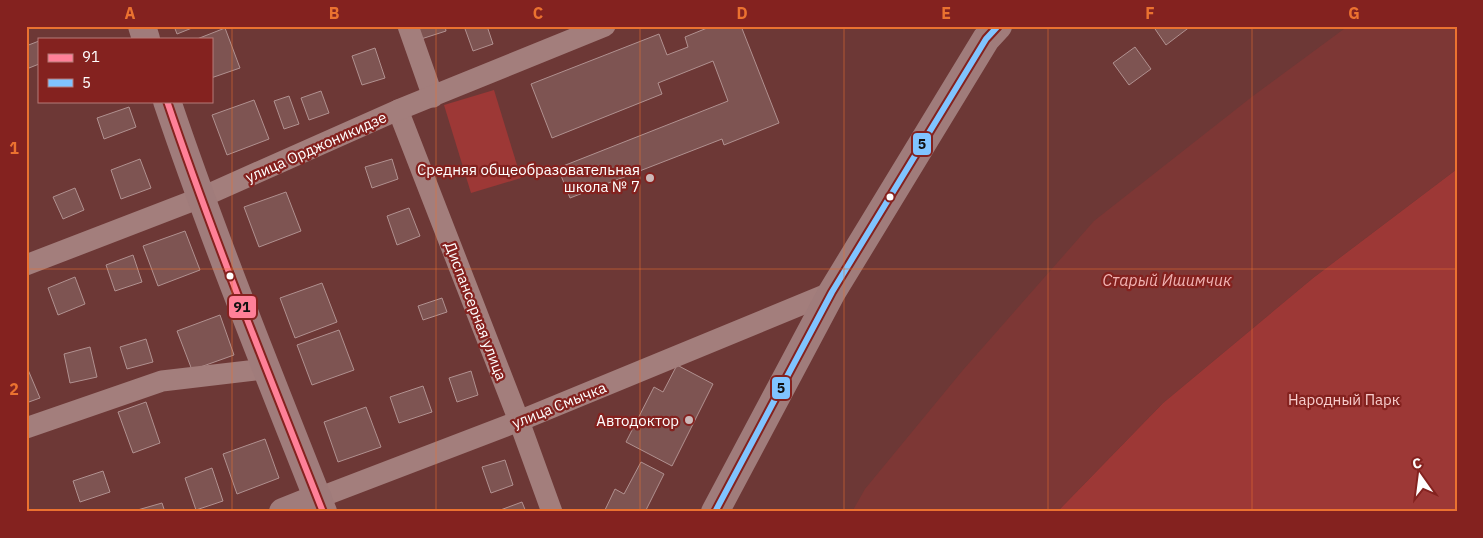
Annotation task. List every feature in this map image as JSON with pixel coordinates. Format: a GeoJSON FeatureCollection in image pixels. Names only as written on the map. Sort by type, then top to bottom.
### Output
{"type":"FeatureCollection","features":[{"type":"Feature","properties":{"kind":"main road"},"geometry":{"type":"LineString","coordinates":[[142,26],[146,38]]}},
{"type":"Feature","properties":{"kind":"main road"},"geometry":{"type":"LineString","coordinates":[[716,512],[832,292],[986,39],[998,26]]}},
{"type":"Feature","properties":{"kind":"main road"},"geometry":{"type":"LineString","coordinates":[[167,102],[200,198],[320,505]]}},
{"type":"Feature","properties":{"kind":"main road","name":"улица Смычка"},"geometry":{"type":"LineString","coordinates":[[283,512],[320,505]]}},
{"type":"Feature","properties":{"kind":"street"},"geometry":{"type":"LineString","coordinates":[[408,26],[433,97]]}},
{"type":"Feature","properties":{"kind":"street","name":"улица Орджоникидзе"},"geometry":{"type":"LineString","coordinates":[[26,265],[200,198],[398,110],[606,26]]}},
{"type":"Feature","properties":{"kind":"street","name":"Диспансерная улица"},"geometry":{"type":"LineString","coordinates":[[398,110],[519,421],[552,512]]}},
{"type":"Feature","properties":{"kind":"street","name":"улица Смычка"},"geometry":{"type":"LineString","coordinates":[[320,505],[832,292]]}},
{"type":"Feature","properties":{"kind":"street"},"geometry":{"type":"LineString","coordinates":[[26,428],[162,381],[265,368]]}},
{"type":"Feature","properties":{"kind":"green space"},"geometry":{"type":"Polygon","coordinates":[[[494,90],[521,178],[471,193],[444,105],[494,90]]]}},
{"type":"Feature","properties":{"kind":"green space","name":"Народный Парк"},"geometry":{"type":"Polygon","coordinates":[[[1457,169],[1457,512],[1057,512],[1163,403],[1313,278],[1457,169]]]}},
{"type":"Feature","properties":{"kind":"water","name":"Старый Ишимчик"},"geometry":{"type":"Polygon","coordinates":[[[1348,26],[1457,26],[1457,169],[1313,278],[1163,403],[1057,512],[852,512],[865,489],[963,370],[1094,221],[1253,96],[1348,26]]]}},
{"type":"Feature","properties":{"kind":"building"},"geometry":{"type":"Polygon","coordinates":[[[174,26],[197,26],[177,34],[174,26]]]}},
{"type":"Feature","properties":{"kind":"building"},"geometry":{"type":"Polygon","coordinates":[[[413,26],[445,26],[446,31],[418,40],[413,26]]]}},
{"type":"Feature","properties":{"kind":"building"},"geometry":{"type":"Polygon","coordinates":[[[464,26],[487,26],[493,44],[473,51],[464,26]]]}},
{"type":"Feature","properties":{"kind":"building"},"geometry":{"type":"Polygon","coordinates":[[[712,26],[741,26],[779,123],[724,145],[722,139],[570,198],[558,168],[728,101],[713,61],[658,83],[662,94],[552,138],[531,84],[659,34],[667,55],[688,47],[685,37],[712,26]]]}},
{"type":"Feature","properties":{"kind":"building"},"geometry":{"type":"Polygon","coordinates":[[[1153,26],[1191,26],[1166,45],[1153,26]]]}},
{"type":"Feature","properties":{"kind":"building"},"geometry":{"type":"Polygon","coordinates":[[[225,28],[240,68],[212,78],[212,38],[200,38],[225,28]]]}},
{"type":"Feature","properties":{"kind":"building"},"geometry":{"type":"Polygon","coordinates":[[[38,41],[38,64],[29,68],[26,59],[26,46],[38,41]]]}},
{"type":"Feature","properties":{"kind":"building"},"geometry":{"type":"Polygon","coordinates":[[[1135,47],[1151,69],[1129,85],[1113,63],[1135,47]]]}},
{"type":"Feature","properties":{"kind":"building"},"geometry":{"type":"Polygon","coordinates":[[[375,48],[385,78],[362,85],[352,56],[375,48]]]}},
{"type":"Feature","properties":{"kind":"building"},"geometry":{"type":"Polygon","coordinates":[[[321,91],[329,113],[309,120],[301,98],[321,91]]]}},
{"type":"Feature","properties":{"kind":"building"},"geometry":{"type":"Polygon","coordinates":[[[289,96],[299,124],[284,129],[274,101],[289,96]]]}},
{"type":"Feature","properties":{"kind":"building"},"geometry":{"type":"Polygon","coordinates":[[[254,100],[269,139],[227,155],[212,115],[254,100]]]}},
{"type":"Feature","properties":{"kind":"building"},"geometry":{"type":"Polygon","coordinates":[[[129,107],[136,127],[104,139],[97,118],[129,107]]]}},
{"type":"Feature","properties":{"kind":"building"},"geometry":{"type":"Polygon","coordinates":[[[140,159],[151,188],[121,199],[111,170],[140,159]]]}},
{"type":"Feature","properties":{"kind":"building"},"geometry":{"type":"Polygon","coordinates":[[[392,159],[398,179],[372,188],[365,167],[392,159]]]}},
{"type":"Feature","properties":{"kind":"building"},"geometry":{"type":"Polygon","coordinates":[[[75,188],[84,210],[63,219],[53,197],[75,188]]]}},
{"type":"Feature","properties":{"kind":"building"},"geometry":{"type":"Polygon","coordinates":[[[286,192],[301,231],[259,247],[244,207],[286,192]]]}},
{"type":"Feature","properties":{"kind":"building"},"geometry":{"type":"Polygon","coordinates":[[[409,208],[420,236],[397,245],[387,216],[409,208]]]}},
{"type":"Feature","properties":{"kind":"building"},"geometry":{"type":"Polygon","coordinates":[[[185,231],[200,270],[158,286],[143,246],[185,231]]]}},
{"type":"Feature","properties":{"kind":"building"},"geometry":{"type":"Polygon","coordinates":[[[133,255],[142,282],[115,291],[106,265],[133,255]]]}},
{"type":"Feature","properties":{"kind":"building"},"geometry":{"type":"Polygon","coordinates":[[[75,277],[85,304],[58,315],[48,288],[75,277]]]}},
{"type":"Feature","properties":{"kind":"building"},"geometry":{"type":"Polygon","coordinates":[[[322,283],[337,322],[295,338],[280,298],[322,283]]]}},
{"type":"Feature","properties":{"kind":"building"},"geometry":{"type":"Polygon","coordinates":[[[442,298],[447,312],[423,320],[418,306],[442,298]]]}},
{"type":"Feature","properties":{"kind":"building"},"geometry":{"type":"Polygon","coordinates":[[[220,315],[234,355],[192,370],[177,331],[220,315]]]}},
{"type":"Feature","properties":{"kind":"building"},"geometry":{"type":"Polygon","coordinates":[[[339,330],[354,370],[312,385],[297,345],[339,330]]]}},
{"type":"Feature","properties":{"kind":"building"},"geometry":{"type":"Polygon","coordinates":[[[146,339],[153,362],[127,369],[120,347],[146,339]]]}},
{"type":"Feature","properties":{"kind":"building"},"geometry":{"type":"Polygon","coordinates":[[[90,347],[97,377],[70,383],[64,354],[90,347]]]}},
{"type":"Feature","properties":{"kind":"building"},"geometry":{"type":"Polygon","coordinates":[[[26,365],[40,398],[26,403],[26,365]]]}},
{"type":"Feature","properties":{"kind":"building"},"geometry":{"type":"Polygon","coordinates":[[[677,365],[713,384],[672,466],[626,442],[654,387],[663,392],[677,365]]]}},
{"type":"Feature","properties":{"kind":"building"},"geometry":{"type":"Polygon","coordinates":[[[471,371],[478,395],[457,402],[449,378],[471,371]]]}},
{"type":"Feature","properties":{"kind":"building"},"geometry":{"type":"Polygon","coordinates":[[[423,386],[432,412],[399,423],[390,397],[423,386]]]}},
{"type":"Feature","properties":{"kind":"building"},"geometry":{"type":"Polygon","coordinates":[[[146,402],[160,443],[133,453],[118,412],[146,402]]]}},
{"type":"Feature","properties":{"kind":"building"},"geometry":{"type":"Polygon","coordinates":[[[366,407],[381,447],[338,462],[324,422],[366,407]]]}},
{"type":"Feature","properties":{"kind":"building"},"geometry":{"type":"Polygon","coordinates":[[[265,439],[279,478],[237,494],[223,454],[265,439]]]}},
{"type":"Feature","properties":{"kind":"building"},"geometry":{"type":"Polygon","coordinates":[[[505,460],[513,485],[491,493],[482,467],[505,460]]]}},
{"type":"Feature","properties":{"kind":"building"},"geometry":{"type":"Polygon","coordinates":[[[641,462],[664,474],[645,512],[604,512],[615,489],[624,494],[641,462]]]}},
{"type":"Feature","properties":{"kind":"building"},"geometry":{"type":"Polygon","coordinates":[[[212,468],[223,501],[196,510],[185,478],[212,468]]]}},
{"type":"Feature","properties":{"kind":"building"},"geometry":{"type":"Polygon","coordinates":[[[103,471],[110,492],[80,502],[73,481],[103,471]]]}},
{"type":"Feature","properties":{"kind":"building"},"geometry":{"type":"Polygon","coordinates":[[[522,502],[526,512],[495,512],[522,502]]]}},
{"type":"Feature","properties":{"kind":"building"},"geometry":{"type":"Polygon","coordinates":[[[162,503],[165,512],[134,512],[134,511],[162,503]]]}},
{"type":"Feature","properties":{"kind":"transit line","name":"5"},"geometry":{"type":"LineString","coordinates":[[715,512],[832,292],[986,39],[998,26]]}},
{"type":"Feature","properties":{"kind":"transit line","name":"91"},"geometry":{"type":"LineString","coordinates":[[167,102],[223,256],[323,512]]}},
{"type":"Feature","properties":{"kind":"place","name":"Средняя общеобразовательная школа № 7"},"geometry":{"type":"Point","coordinates":[650,178]}},
{"type":"Feature","properties":{"kind":"place","name":"Автодоктор"},"geometry":{"type":"Point","coordinates":[689,420]}}]}
